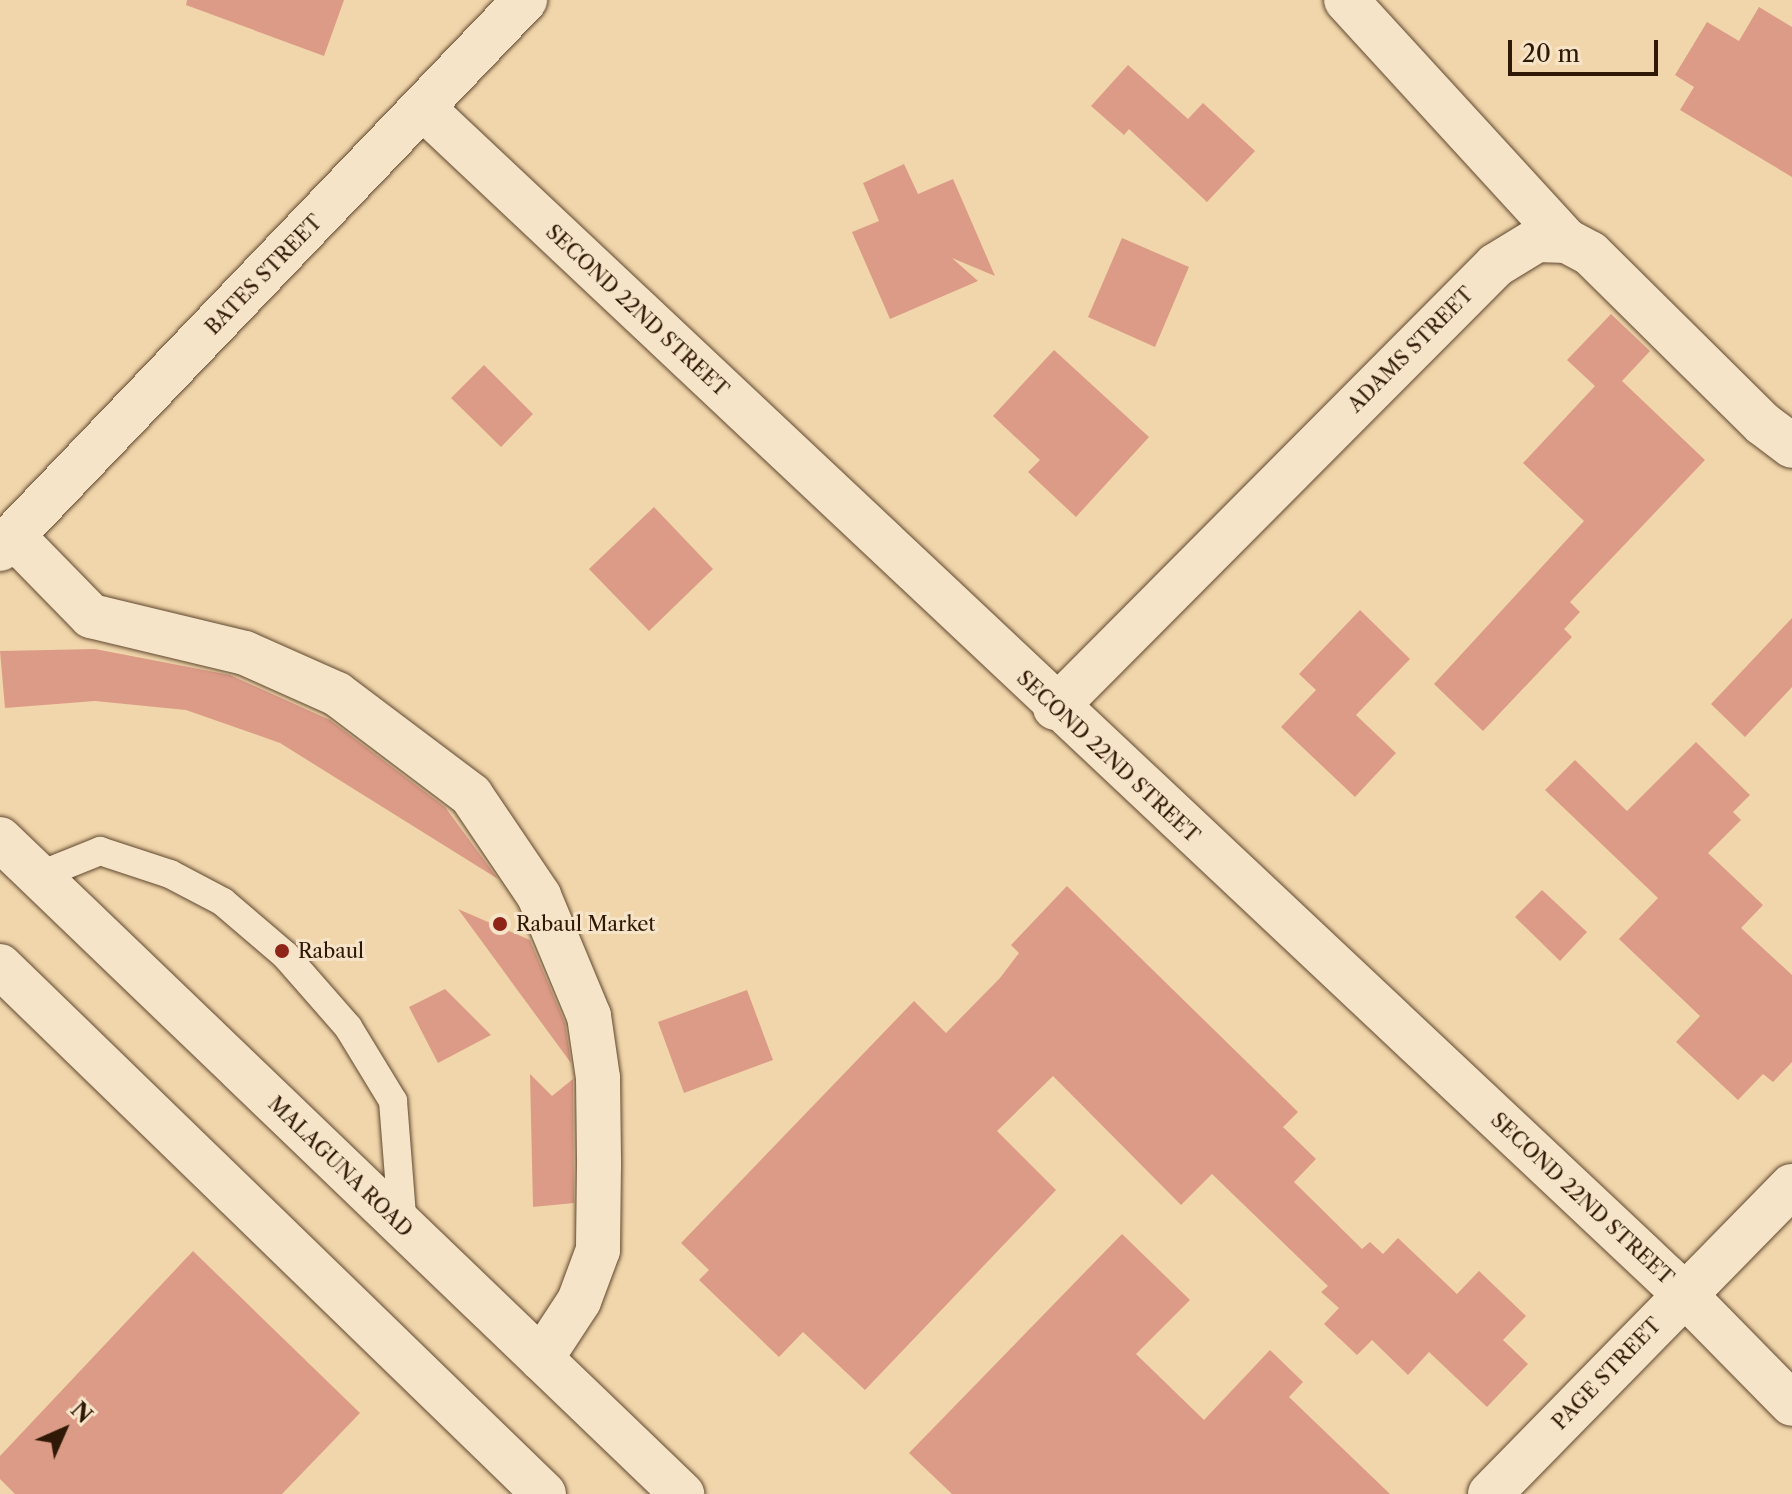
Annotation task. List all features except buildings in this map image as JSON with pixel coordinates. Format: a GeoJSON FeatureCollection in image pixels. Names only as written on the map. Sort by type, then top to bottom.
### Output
{"type":"FeatureCollection","features":[{"type":"Feature","properties":{"kind":"street","name":"BATES STREET"},"geometry":{"type":"LineString","coordinates":[[6,542],[424,109],[525,0]]}},
{"type":"Feature","properties":{"kind":"street"},"geometry":{"type":"LineString","coordinates":[[1346,0],[1567,241],[1590,253],[1792,446]]}},
{"type":"Feature","properties":{"kind":"street","name":"SECOND 22ND STREET"},"geometry":{"type":"LineString","coordinates":[[424,109],[1055,708],[1684,1294],[1792,1404]]}},
{"type":"Feature","properties":{"kind":"street","name":"ADAMS STREET"},"geometry":{"type":"LineString","coordinates":[[1055,708],[1496,265],[1537,240],[1567,241]]}},
{"type":"Feature","properties":{"kind":"street"},"geometry":{"type":"LineString","coordinates":[[6,542],[91,616],[245,653],[337,694],[471,795],[539,896],[589,1016],[598,1078],[599,1165],[598,1250],[579,1301],[541,1359]]}},
{"type":"Feature","properties":{"kind":"street","name":"MALAGUNA ROAD"},"geometry":{"type":"LineString","coordinates":[[0,839],[682,1494]]}},
{"type":"Feature","properties":{"kind":"street"},"geometry":{"type":"LineString","coordinates":[[0,966],[544,1494]]}},
{"type":"Feature","properties":{"kind":"street","name":"PAGE STREET"},"geometry":{"type":"LineString","coordinates":[[1490,1494],[1792,1186]]}},
{"type":"Feature","properties":{"kind":"lane"},"geometry":{"type":"LineString","coordinates":[[38,876],[100,851],[170,874],[223,902],[285,955],[348,1027],[393,1101],[403,1228]]}},
{"type":"Feature","properties":{"kind":"place","name":"Rabaul Market"},"geometry":{"type":"Point","coordinates":[500,924]}},
{"type":"Feature","properties":{"kind":"place","name":"Rabaul"},"geometry":{"type":"Point","coordinates":[282,951]}}]}
